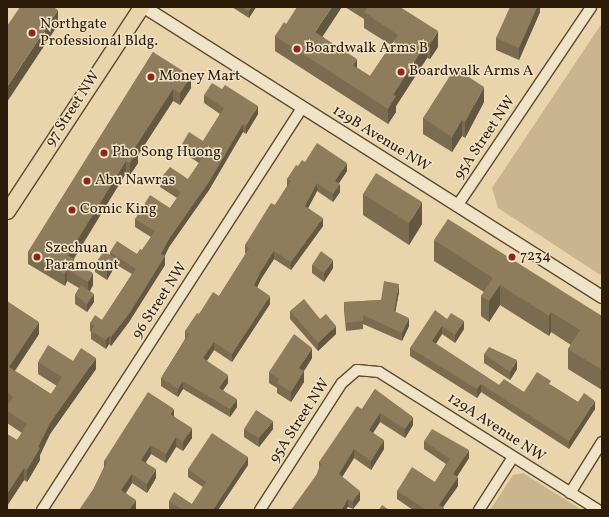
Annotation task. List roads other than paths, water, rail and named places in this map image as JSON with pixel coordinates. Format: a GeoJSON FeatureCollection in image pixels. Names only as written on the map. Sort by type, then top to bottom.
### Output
{"type":"FeatureCollection","features":[{"type":"Feature","properties":{"kind":"main road","name":"97 Street NW"},"geometry":{"type":"LineString","coordinates":[[7,211],[141,7]]}},
{"type":"Feature","properties":{"kind":"street","name":"129B Avenue NW"},"geometry":{"type":"LineString","coordinates":[[144,7],[602,297]]}},
{"type":"Feature","properties":{"kind":"street","name":"95A Street NW"},"geometry":{"type":"LineString","coordinates":[[457,206],[591,7]]}},
{"type":"Feature","properties":{"kind":"street","name":"96 Street NW"},"geometry":{"type":"LineString","coordinates":[[42,510],[302,108]]}},
{"type":"Feature","properties":{"kind":"street","name":"95A Street NW"},"geometry":{"type":"LineString","coordinates":[[260,510],[342,383],[357,370],[379,372]]}},
{"type":"Feature","properties":{"kind":"street","name":"129A Avenue NW"},"geometry":{"type":"LineString","coordinates":[[379,372],[598,510]]}},
{"type":"Feature","properties":{"kind":"street"},"geometry":{"type":"LineString","coordinates":[[570,493],[602,442]]}},
{"type":"Feature","properties":{"kind":"street"},"geometry":{"type":"LineString","coordinates":[[479,510],[513,457]]}},
{"type":"Feature","properties":{"kind":"place","name":"Northgate Professional Bldg."},"geometry":{"type":"Point","coordinates":[32,33]}},
{"type":"Feature","properties":{"kind":"place","name":"Boardwalk Arms B"},"geometry":{"type":"Point","coordinates":[297,49]}},
{"type":"Feature","properties":{"kind":"place","name":"Boardwalk Arms A"},"geometry":{"type":"Point","coordinates":[401,72]}},
{"type":"Feature","properties":{"kind":"place","name":"Money Mart"},"geometry":{"type":"Point","coordinates":[151,77]}},
{"type":"Feature","properties":{"kind":"place","name":"Pho Song Huong"},"geometry":{"type":"Point","coordinates":[104,153]}},
{"type":"Feature","properties":{"kind":"place","name":"Abu Nawras"},"geometry":{"type":"Point","coordinates":[87,181]}},
{"type":"Feature","properties":{"kind":"place","name":"Comic King"},"geometry":{"type":"Point","coordinates":[72,210]}},
{"type":"Feature","properties":{"kind":"place","name":"Szechuan Paramount"},"geometry":{"type":"Point","coordinates":[37,257]}},
{"type":"Feature","properties":{"kind":"place","name":"7234"},"geometry":{"type":"Point","coordinates":[512,257]}}]}
